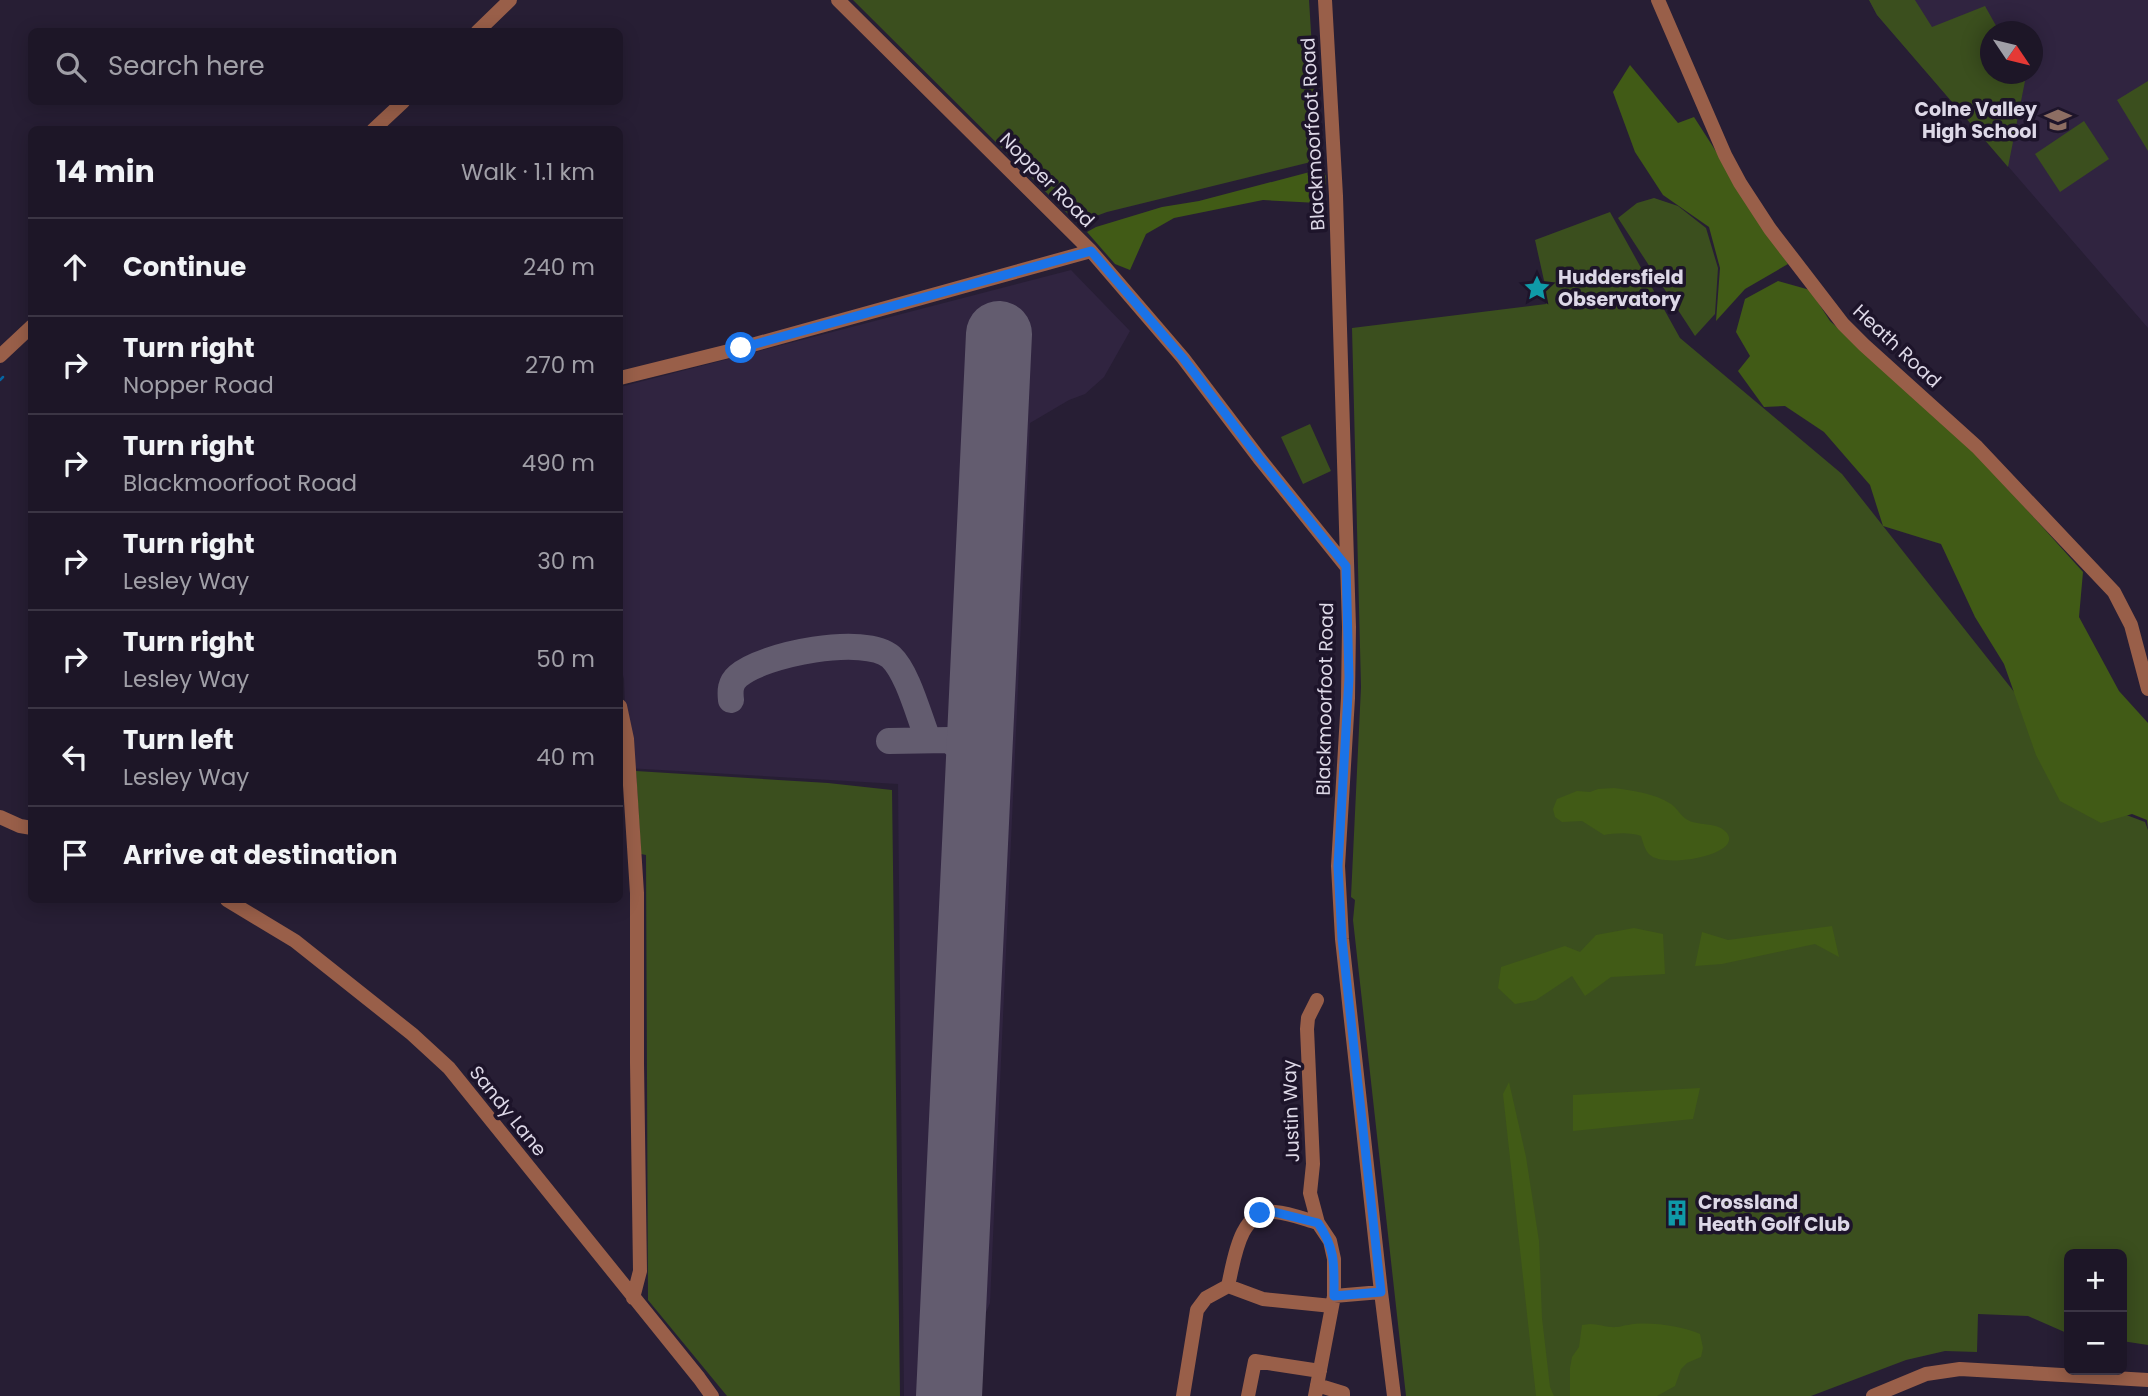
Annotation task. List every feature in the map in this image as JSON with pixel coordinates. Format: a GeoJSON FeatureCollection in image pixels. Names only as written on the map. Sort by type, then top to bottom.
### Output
{"type":"FeatureCollection","features":[{"type":"Feature","properties":{"kind":"street"},"geometry":{"type":"LineString","coordinates":[[481,28],[510,0]]}},
{"type":"Feature","properties":{"kind":"street","name":"Nopper Road"},"geometry":{"type":"LineString","coordinates":[[838,0],[1091,251],[1183,358],[1346,566]]}},
{"type":"Feature","properties":{"kind":"street","name":"Blackmoorfoot Road"},"geometry":{"type":"LineString","coordinates":[[1325,0],[1336,196],[1349,678],[1338,866],[1342,939],[1394,1396]]}},
{"type":"Feature","properties":{"kind":"street","name":"Heath Road"},"geometry":{"type":"LineString","coordinates":[[1658,0],[1726,155],[1740,183],[1770,229],[1843,324],[1977,447],[2114,592],[2131,625],[2148,689]]}},
{"type":"Feature","properties":{"kind":"street"},"geometry":{"type":"LineString","coordinates":[[377,126],[400,105]]}},
{"type":"Feature","properties":{"kind":"street"},"geometry":{"type":"LineString","coordinates":[[623,377],[1091,251]]}},
{"type":"Feature","properties":{"kind":"street"},"geometry":{"type":"LineString","coordinates":[[0,356],[28,330]]}},
{"type":"Feature","properties":{"kind":"street"},"geometry":{"type":"LineString","coordinates":[[623,722],[637,893],[640,1271],[633,1298]]}},
{"type":"Feature","properties":{"kind":"street"},"geometry":{"type":"LineString","coordinates":[[0,817],[28,827]]}},
{"type":"Feature","properties":{"kind":"street","name":"Sandy Lane"},"geometry":{"type":"LineString","coordinates":[[232,903],[295,941],[412,1034],[449,1068],[712,1396]]}},
{"type":"Feature","properties":{"kind":"street","name":"Justin Way"},"geometry":{"type":"LineString","coordinates":[[1317,1000],[1308,1018],[1307,1029],[1313,1164],[1310,1193],[1318,1223]]}},
{"type":"Feature","properties":{"kind":"street"},"geometry":{"type":"LineString","coordinates":[[1183,1396],[1197,1310],[1206,1298],[1228,1286],[1238,1241],[1247,1225],[1260,1213],[1274,1212],[1318,1223],[1330,1241],[1334,1259],[1333,1301],[1317,1384]]}},
{"type":"Feature","properties":{"kind":"street"},"geometry":{"type":"LineString","coordinates":[[1228,1286],[1263,1299],[1333,1301],[1381,1292]]}},
{"type":"Feature","properties":{"kind":"street"},"geometry":{"type":"LineString","coordinates":[[1248,1396],[1255,1361],[1343,1393],[1343,1396]]}},
{"type":"Feature","properties":{"kind":"street"},"geometry":{"type":"LineString","coordinates":[[1874,1396],[1926,1374],[1960,1369],[2148,1380]]}},
{"type":"Feature","properties":{"kind":"shaded area","name":"Colne Valley High School"},"geometry":{"type":"Polygon","coordinates":[[[1869,0],[2148,0],[2148,328],[1877,15],[1869,0]]]}},
{"type":"Feature","properties":{"kind":"shaded area"},"geometry":{"type":"Polygon","coordinates":[[[1071,270],[1130,331],[1104,377],[1085,394],[1069,400],[1030,423],[990,1303],[978,1331],[976,1396],[904,1396],[898,784],[627,768],[623,675],[623,386],[1071,270]]]}},
{"type":"Feature","properties":{"kind":"green space"},"geometry":{"type":"Polygon","coordinates":[[[853,0],[1309,0],[1319,160],[1107,212],[1077,223],[853,0]]]}},
{"type":"Feature","properties":{"kind":"green space"},"geometry":{"type":"Polygon","coordinates":[[[1869,0],[1915,0],[1932,27],[1985,6],[1993,21],[1980,21],[1980,84],[2024,84],[2008,167],[1877,15],[1869,0]]]}},
{"type":"Feature","properties":{"kind":"green space"},"geometry":{"type":"Polygon","coordinates":[[[1630,65],[1678,123],[1694,117],[1788,264],[1745,289],[1716,321],[1720,268],[1709,227],[1663,195],[1635,152],[1613,92],[1630,65]]]}},
{"type":"Feature","properties":{"kind":"green space"},"geometry":{"type":"Polygon","coordinates":[[[2148,81],[2148,151],[2117,100],[2148,81]]]}},
{"type":"Feature","properties":{"kind":"green space"},"geometry":{"type":"Polygon","coordinates":[[[2084,121],[2109,159],[2060,192],[2035,154],[2084,121]]]}},
{"type":"Feature","properties":{"kind":"green space"},"geometry":{"type":"Polygon","coordinates":[[[1321,169],[1326,176],[1325,190],[1318,203],[1263,200],[1174,218],[1146,234],[1130,270],[1115,264],[1087,232],[1162,207],[1199,201],[1321,169]]]}},
{"type":"Feature","properties":{"kind":"green space"},"geometry":{"type":"Polygon","coordinates":[[[1654,198],[1678,206],[1706,228],[1718,268],[1715,314],[1695,336],[1618,218],[1637,203],[1654,198]]]}},
{"type":"Feature","properties":{"kind":"green space"},"geometry":{"type":"Polygon","coordinates":[[[1610,212],[1680,338],[1842,474],[2015,693],[2081,798],[2145,822],[2148,830],[2148,1345],[2127,1342],[2127,1249],[2064,1249],[2064,1332],[2028,1316],[1978,1314],[1977,1352],[1945,1351],[1906,1360],[1811,1396],[1406,1396],[1353,920],[1355,900],[1351,897],[1361,687],[1352,328],[1546,304],[1545,285],[1535,240],[1610,212]]]}},
{"type":"Feature","properties":{"kind":"green space"},"geometry":{"type":"Polygon","coordinates":[[[1778,281],[1810,290],[1830,321],[1985,463],[2083,572],[2079,617],[2119,691],[2148,723],[2148,829],[2147,820],[2132,814],[2101,823],[2060,801],[2036,755],[2004,664],[1975,617],[1941,544],[1883,526],[1870,485],[1824,432],[1785,406],[1764,407],[1738,371],[1750,356],[1736,332],[1745,299],[1778,281]]]}},
{"type":"Feature","properties":{"kind":"green space"},"geometry":{"type":"Polygon","coordinates":[[[1310,424],[1331,471],[1303,484],[1281,437],[1310,424]]]}},
{"type":"Feature","properties":{"kind":"green space"},"geometry":{"type":"Polygon","coordinates":[[[636,771],[828,783],[892,790],[900,1396],[727,1396],[648,1300],[646,855],[641,854],[636,771]]]}},
{"type":"Feature","properties":{"kind":"green space"},"geometry":{"type":"Polygon","coordinates":[[[1614,788],[1658,797],[1691,821],[1722,829],[1729,840],[1725,847],[1701,857],[1686,860],[1658,859],[1648,853],[1641,836],[1623,833],[1604,835],[1582,821],[1562,822],[1555,817],[1553,809],[1557,799],[1577,791],[1614,788]]]}},
{"type":"Feature","properties":{"kind":"green space"},"geometry":{"type":"Polygon","coordinates":[[[1832,926],[1839,957],[1815,944],[1722,964],[1695,966],[1702,932],[1728,940],[1832,926]]]}},
{"type":"Feature","properties":{"kind":"green space"},"geometry":{"type":"Polygon","coordinates":[[[1634,928],[1663,934],[1665,974],[1611,977],[1585,996],[1572,976],[1536,1000],[1515,1004],[1498,988],[1501,967],[1565,946],[1580,952],[1596,935],[1634,928]]]}},
{"type":"Feature","properties":{"kind":"green space"},"geometry":{"type":"Polygon","coordinates":[[[1509,1082],[1526,1157],[1539,1241],[1542,1318],[1550,1387],[1554,1396],[1536,1396],[1503,1094],[1509,1082]]]}},
{"type":"Feature","properties":{"kind":"green space"},"geometry":{"type":"Polygon","coordinates":[[[1700,1088],[1693,1119],[1573,1131],[1573,1095],[1700,1088]]]}},
{"type":"Feature","properties":{"kind":"green space"},"geometry":{"type":"Polygon","coordinates":[[[1655,1324],[1693,1331],[1700,1334],[1703,1348],[1701,1357],[1687,1363],[1681,1369],[1675,1386],[1657,1396],[1570,1396],[1572,1357],[1579,1347],[1582,1325],[1614,1327],[1655,1324]]]}},
{"type":"Feature","properties":{"kind":"waterway"},"geometry":{"type":"LineString","coordinates":[[0,380],[3,377]]}},
{"type":"Feature","properties":{"kind":"taxiway"},"geometry":{"type":"LineString","coordinates":[[731,700],[733,681],[751,668],[769,661],[791,654],[838,647],[878,650],[891,657],[903,673],[928,739]]}},
{"type":"Feature","properties":{"kind":"taxiway"},"geometry":{"type":"LineString","coordinates":[[889,741],[949,740],[960,749],[977,790]]}},
{"type":"Feature","properties":{"kind":"runway"},"geometry":{"type":"LineString","coordinates":[[949,1396],[999,334]]}},
{"type":"Feature","properties":{"kind":"place","name":"Colne Valley High School"},"geometry":{"type":"Point","coordinates":[2058,120]}},
{"type":"Feature","properties":{"kind":"place","name":"Huddersfield Observatory"},"geometry":{"type":"Point","coordinates":[1537,288]}},
{"type":"Feature","properties":{"kind":"place","name":"Crossland Heath Golf Club"},"geometry":{"type":"Point","coordinates":[1677,1213]}},
{"type":"Feature","properties":{"kind":"route"},"geometry":{"type":"LineString","coordinates":[[741,348],[1091,251],[1183,358],[1346,566],[1349,678],[1338,866],[1342,939],[1381,1292],[1334,1296],[1334,1259],[1330,1241],[1318,1223],[1274,1212],[1260,1213]]}}]}
